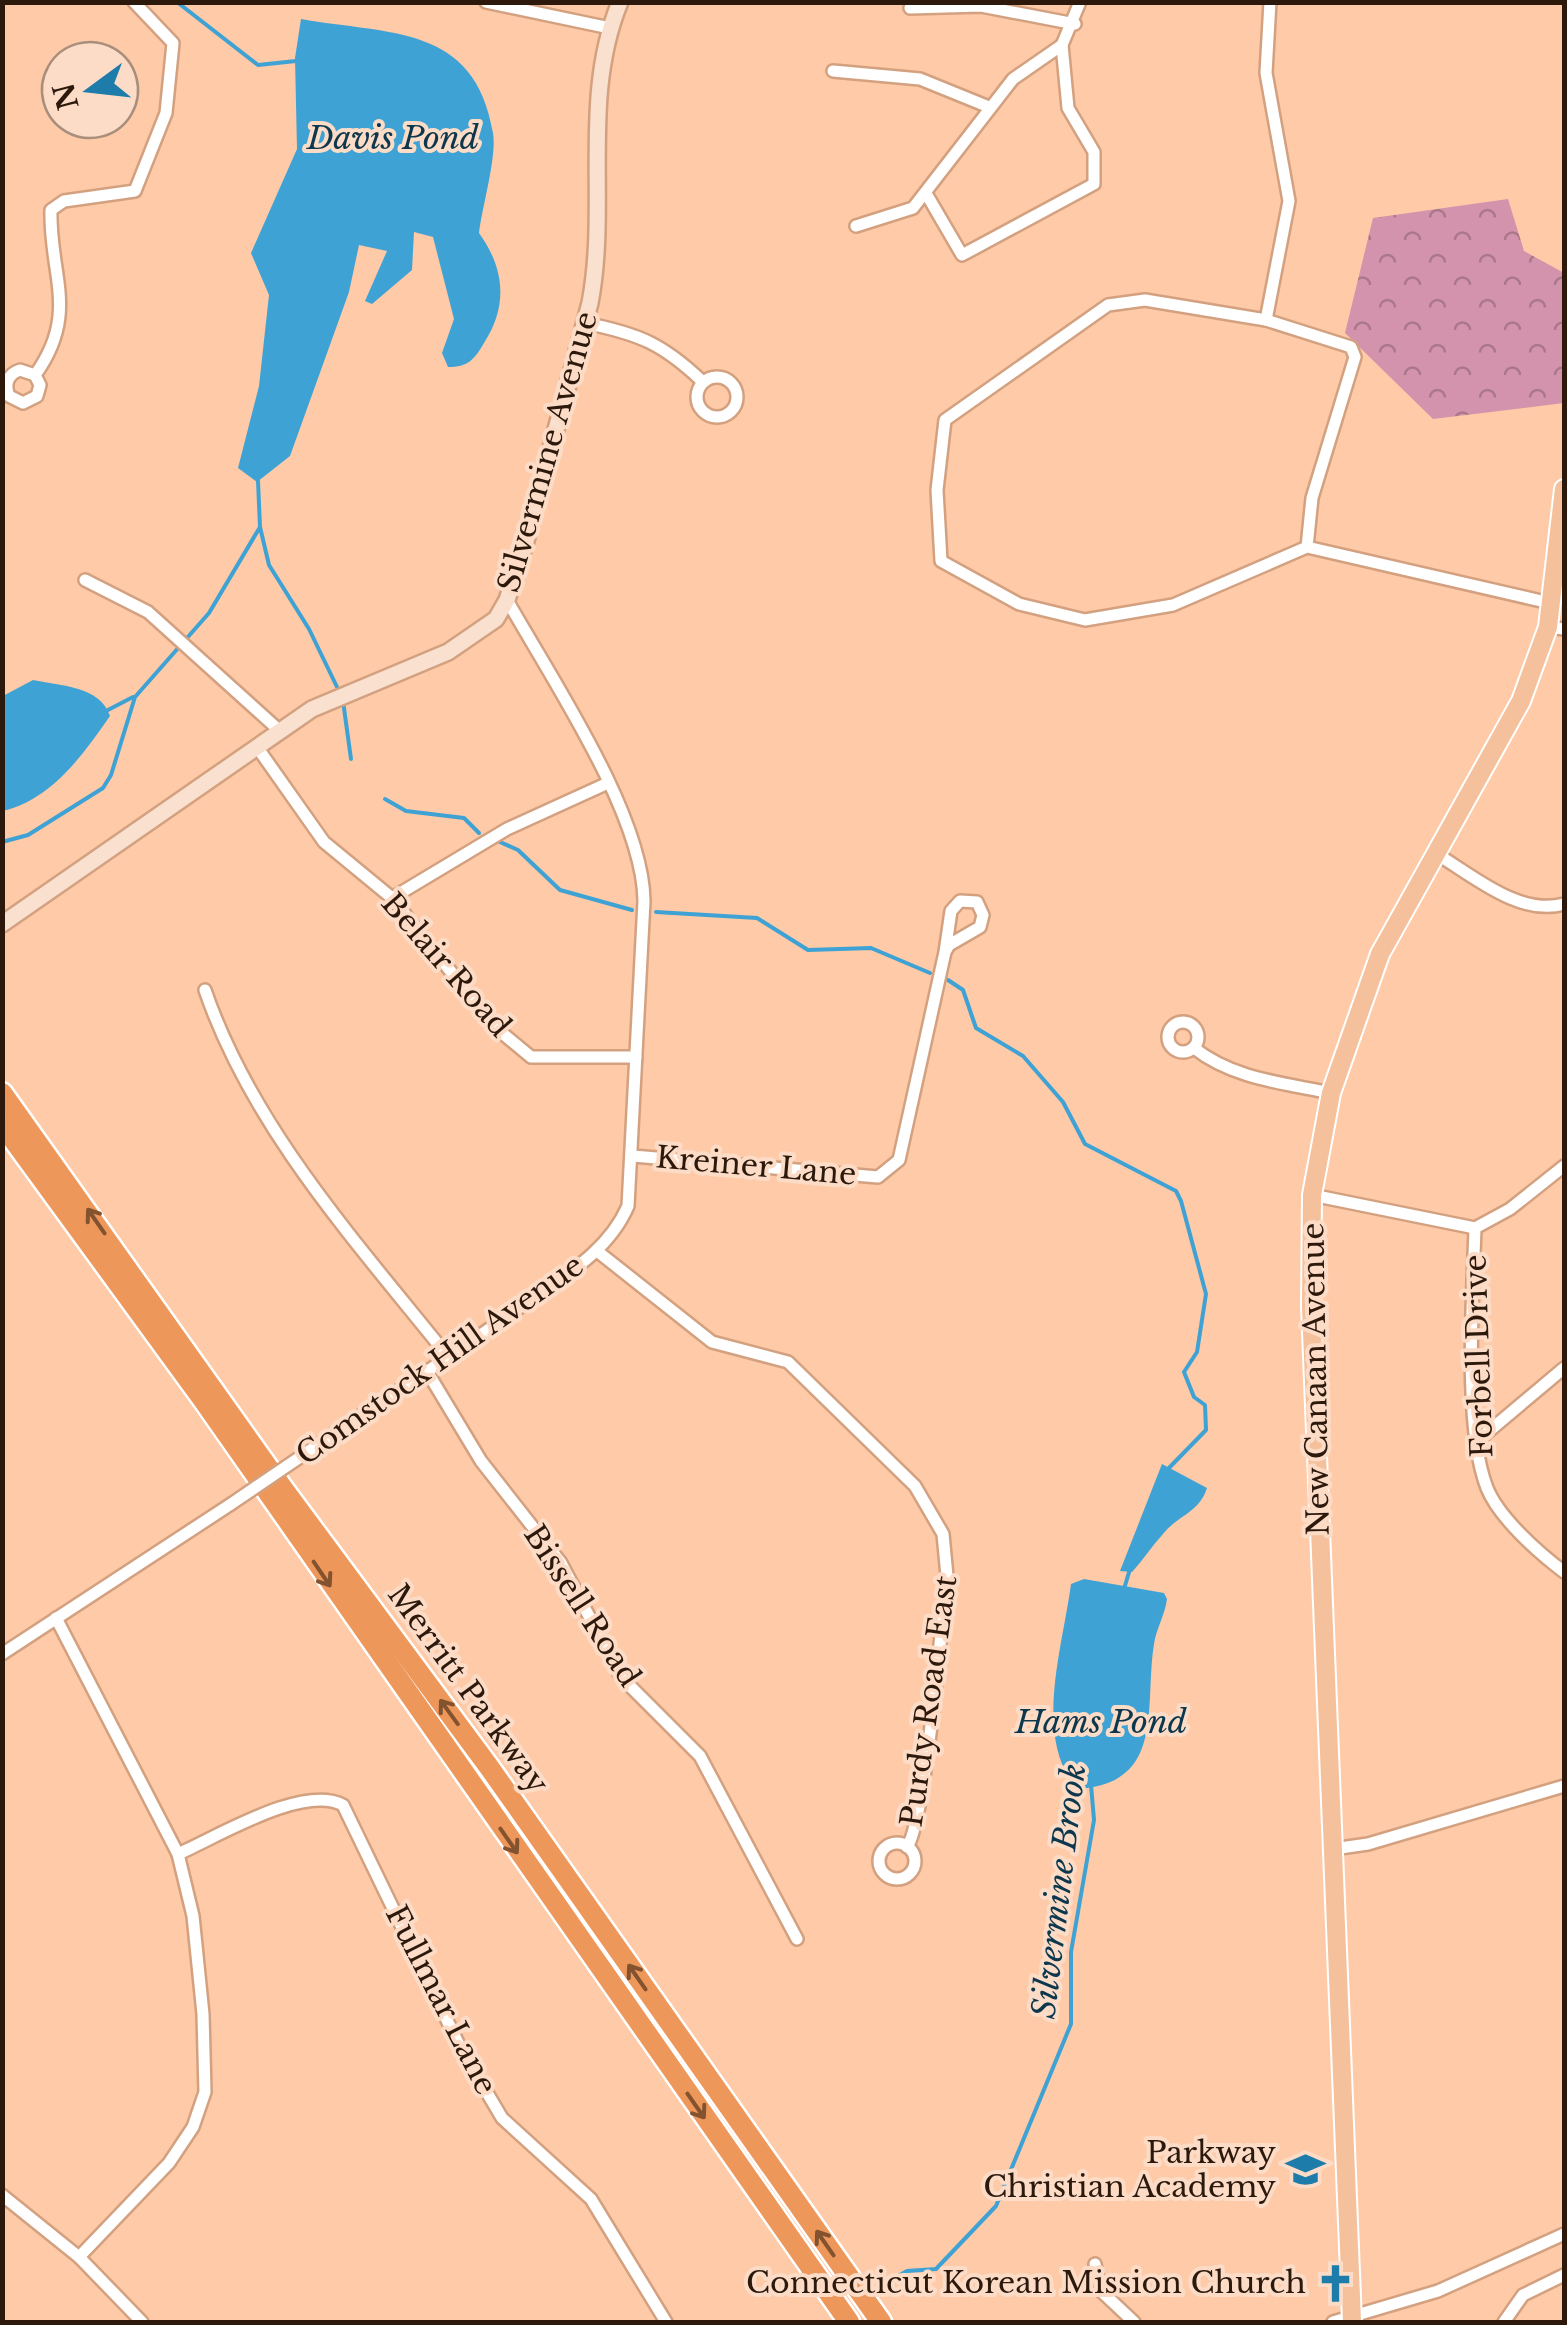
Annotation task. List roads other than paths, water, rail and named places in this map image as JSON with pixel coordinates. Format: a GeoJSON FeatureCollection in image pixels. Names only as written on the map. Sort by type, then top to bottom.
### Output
{"type":"FeatureCollection","features":[{"type":"Feature","properties":{"kind":"highway","name":"Merritt Parkway"},"geometry":{"type":"LineString","coordinates":[[2,1093],[284,1490],[490,1767],[881,2322]]}},
{"type":"Feature","properties":{"kind":"highway","name":"Merritt Parkway"},"geometry":{"type":"LineString","coordinates":[[2,1124],[204,1401],[850,2322]]}},
{"type":"Feature","properties":{"kind":"main road","name":"New Canaan Avenue"},"geometry":{"type":"LineString","coordinates":[[1352,2318],[1310,1307],[1312,1195],[1332,1093],[1380,954],[1515,715],[1556,628],[1550,603],[1564,489]]}},
{"type":"Feature","properties":{"kind":"street"},"geometry":{"type":"LineString","coordinates":[[35,375],[60,323],[60,275],[50,210],[64,200],[136,191],[166,114],[173,43],[134,2]]}},
{"type":"Feature","properties":{"kind":"street"},"geometry":{"type":"LineString","coordinates":[[486,2],[610,28]]}},
{"type":"Feature","properties":{"kind":"street","name":"Silvermine Avenue"},"geometry":{"type":"LineString","coordinates":[[2,924],[335,697],[471,640],[496,619],[508,600],[585,323],[596,262],[598,83],[620,2]]}},
{"type":"Feature","properties":{"kind":"street"},"geometry":{"type":"LineString","coordinates":[[856,226],[913,208],[928,195],[1012,79],[1062,46],[1075,24],[1080,2]]}},
{"type":"Feature","properties":{"kind":"street"},"geometry":{"type":"LineString","coordinates":[[1266,320],[1289,201],[1266,73],[1270,2]]}},
{"type":"Feature","properties":{"kind":"street"},"geometry":{"type":"LineString","coordinates":[[910,8],[980,6],[1075,24]]}},
{"type":"Feature","properties":{"kind":"street"},"geometry":{"type":"LineString","coordinates":[[928,195],[962,255],[1094,184],[1094,152],[1068,108],[1062,46]]}},
{"type":"Feature","properties":{"kind":"street"},"geometry":{"type":"LineString","coordinates":[[832,71],[920,79],[989,107]]}},
{"type":"Feature","properties":{"kind":"street"},"geometry":{"type":"LineString","coordinates":[[1307,547],[1312,498],[1355,357],[1352,346],[1266,320],[1145,300],[1108,306],[945,420],[937,490],[941,561],[1020,604],[1086,620],[1173,605],[1307,547],[1550,603]]}},
{"type":"Feature","properties":{"kind":"street"},"geometry":{"type":"LineString","coordinates":[[585,323],[634,333],[669,350],[703,382]]}},
{"type":"Feature","properties":{"kind":"street"},"geometry":{"type":"LineString","coordinates":[[84,580],[158,620],[280,731]]}},
{"type":"Feature","properties":{"kind":"street","name":"Comstock Hill Avenue"},"geometry":{"type":"LineString","coordinates":[[2,1654],[450,1359],[597,1251],[618,1228],[628,1206],[633,1156],[644,883],[636,844],[608,783],[508,600]]}},
{"type":"Feature","properties":{"kind":"street","name":"Belair Road"},"geometry":{"type":"LineString","coordinates":[[257,747],[324,842],[392,898],[484,1013],[532,1057],[636,1057]]}},
{"type":"Feature","properties":{"kind":"street"},"geometry":{"type":"LineString","coordinates":[[392,898],[507,830],[608,783]]}},
{"type":"Feature","properties":{"kind":"street"},"geometry":{"type":"LineString","coordinates":[[1435,852],[1532,906],[1564,904]]}},
{"type":"Feature","properties":{"kind":"street","name":"Kreiner Lane"},"geometry":{"type":"LineString","coordinates":[[633,1156],[878,1177],[887,1174],[899,1160],[951,911],[960,901],[977,902],[983,914],[980,927],[949,944],[945,952]]}},
{"type":"Feature","properties":{"kind":"street"},"geometry":{"type":"LineString","coordinates":[[205,990],[216,1022],[311,1186],[450,1359]]}},
{"type":"Feature","properties":{"kind":"street"},"geometry":{"type":"LineString","coordinates":[[1194,1048],[1214,1064],[1238,1073],[1332,1093]]}},
{"type":"Feature","properties":{"kind":"street","name":"Forbell Drive"},"geometry":{"type":"LineString","coordinates":[[1312,1195],[1476,1228],[1510,1209],[1564,1166]]}},
{"type":"Feature","properties":{"kind":"street","name":"Forbell Drive"},"geometry":{"type":"LineString","coordinates":[[1476,1228],[1472,1312],[1476,1442],[1488,1492],[1563,1570]]}},
{"type":"Feature","properties":{"kind":"street","name":"Purdy Road East"},"geometry":{"type":"LineString","coordinates":[[597,1251],[712,1342],[788,1362],[915,1486],[938,1521],[948,1556],[947,1576],[922,1784],[913,1839],[907,1846]]}},
{"type":"Feature","properties":{"kind":"street"},"geometry":{"type":"LineString","coordinates":[[1476,1442],[1564,1368]]}},
{"type":"Feature","properties":{"kind":"street","name":"Bissell Road"},"geometry":{"type":"LineString","coordinates":[[428,1373],[481,1461],[561,1563],[621,1677],[700,1756],[797,1939]]}},
{"type":"Feature","properties":{"kind":"street"},"geometry":{"type":"LineString","coordinates":[[56,1618],[178,1854],[193,1916],[205,2092],[194,2127],[169,2163],[79,2256]]}},
{"type":"Feature","properties":{"kind":"street"},"geometry":{"type":"LineString","coordinates":[[1333,1849],[1368,1844],[1564,1786]]}},
{"type":"Feature","properties":{"kind":"street","name":"Fullmar Lane"},"geometry":{"type":"LineString","coordinates":[[178,1854],[304,1798],[328,1797],[343,1805],[459,2045],[502,2118],[591,2199],[666,2322]]}},
{"type":"Feature","properties":{"kind":"street"},"geometry":{"type":"LineString","coordinates":[[2,2195],[79,2256],[142,2322]]}},
{"type":"Feature","properties":{"kind":"street"},"geometry":{"type":"LineString","coordinates":[[1333,2322],[1438,2291],[1564,2234]]}},
{"type":"Feature","properties":{"kind":"street"},"geometry":{"type":"LineString","coordinates":[[1095,2264],[1101,2291],[1134,2322]]}},
{"type":"Feature","properties":{"kind":"street"},"geometry":{"type":"LineString","coordinates":[[1504,2322],[1523,2295],[1564,2275]]}},
{"type":"Feature","properties":{"kind":"water","name":"Davis Pond"},"geometry":{"type":"Polygon","coordinates":[[[301,19],[424,41],[448,53],[468,71],[483,97],[493,133],[479,233],[494,260],[500,301],[492,329],[477,354],[466,364],[448,367],[442,353],[454,319],[433,237],[414,232],[412,270],[372,304],[365,301],[387,251],[359,245],[349,292],[290,456],[257,482],[238,468],[259,386],[269,295],[251,253],[297,149],[295,58],[301,19]]]}},
{"type":"Feature","properties":{"kind":"water"},"geometry":{"type":"Polygon","coordinates":[[[33,680],[89,693],[105,706],[110,716],[77,760],[51,786],[3,811],[3,696],[33,680]]]}},
{"type":"Feature","properties":{"kind":"water"},"geometry":{"type":"Polygon","coordinates":[[[1162,1464],[1207,1488],[1194,1509],[1169,1528],[1132,1572],[1120,1571],[1162,1464]]]}},
{"type":"Feature","properties":{"kind":"water","name":"Hams Pond"},"geometry":{"type":"Polygon","coordinates":[[[1084,1579],[1164,1593],[1167,1599],[1154,1644],[1149,1716],[1138,1757],[1126,1773],[1106,1784],[1078,1789],[1064,1769],[1053,1719],[1071,1584],[1084,1579]]]}},
{"type":"Feature","properties":{"kind":"waterway"},"geometry":{"type":"LineString","coordinates":[[177,2],[258,65],[296,61]]}},
{"type":"Feature","properties":{"kind":"waterway"},"geometry":{"type":"LineString","coordinates":[[2,842],[28,835],[103,788],[111,775],[135,697],[209,613],[260,527],[258,481]]}},
{"type":"Feature","properties":{"kind":"waterway","name":"Silvermine Brook"},"geometry":{"type":"LineString","coordinates":[[260,527],[269,565],[309,629],[337,687]]}},
{"type":"Feature","properties":{"kind":"waterway"},"geometry":{"type":"LineString","coordinates":[[106,711],[133,697]]}},
{"type":"Feature","properties":{"kind":"waterway","name":"Silvermine Brook"},"geometry":{"type":"LineString","coordinates":[[343,701],[351,759]]}},
{"type":"Feature","properties":{"kind":"waterway","name":"Silvermine Brook"},"geometry":{"type":"LineString","coordinates":[[385,799],[406,811],[464,818],[479,833]]}},
{"type":"Feature","properties":{"kind":"waterway","name":"Silvermine Brook"},"geometry":{"type":"LineString","coordinates":[[500,842],[518,850],[560,890],[632,910]]}},
{"type":"Feature","properties":{"kind":"waterway","name":"Silvermine Brook"},"geometry":{"type":"LineString","coordinates":[[656,912],[757,918],[808,950],[871,948],[930,973]]}},
{"type":"Feature","properties":{"kind":"waterway","name":"Silvermine Brook"},"geometry":{"type":"LineString","coordinates":[[948,980],[963,990],[976,1028],[1023,1056],[1063,1102],[1085,1144],[1176,1191],[1181,1201],[1206,1294],[1197,1352],[1184,1372],[1194,1397],[1205,1405],[1206,1430],[1166,1471]]}},
{"type":"Feature","properties":{"kind":"waterway","name":"Silvermine Brook"},"geometry":{"type":"LineString","coordinates":[[1124,1589],[1130,1569]]}},
{"type":"Feature","properties":{"kind":"waterway","name":"Silvermine Brook"},"geometry":{"type":"LineString","coordinates":[[884,2284],[907,2271],[936,2269],[996,2206],[1071,2024],[1071,1952],[1094,1820],[1091,1785]]}},
{"type":"Feature","properties":{"kind":"place","name":"Parkway Christian Academy"},"geometry":{"type":"Point","coordinates":[1306,2170]}},
{"type":"Feature","properties":{"kind":"place","name":"Connecticut Korean Mission Church"},"geometry":{"type":"Point","coordinates":[1336,2283]}}]}
